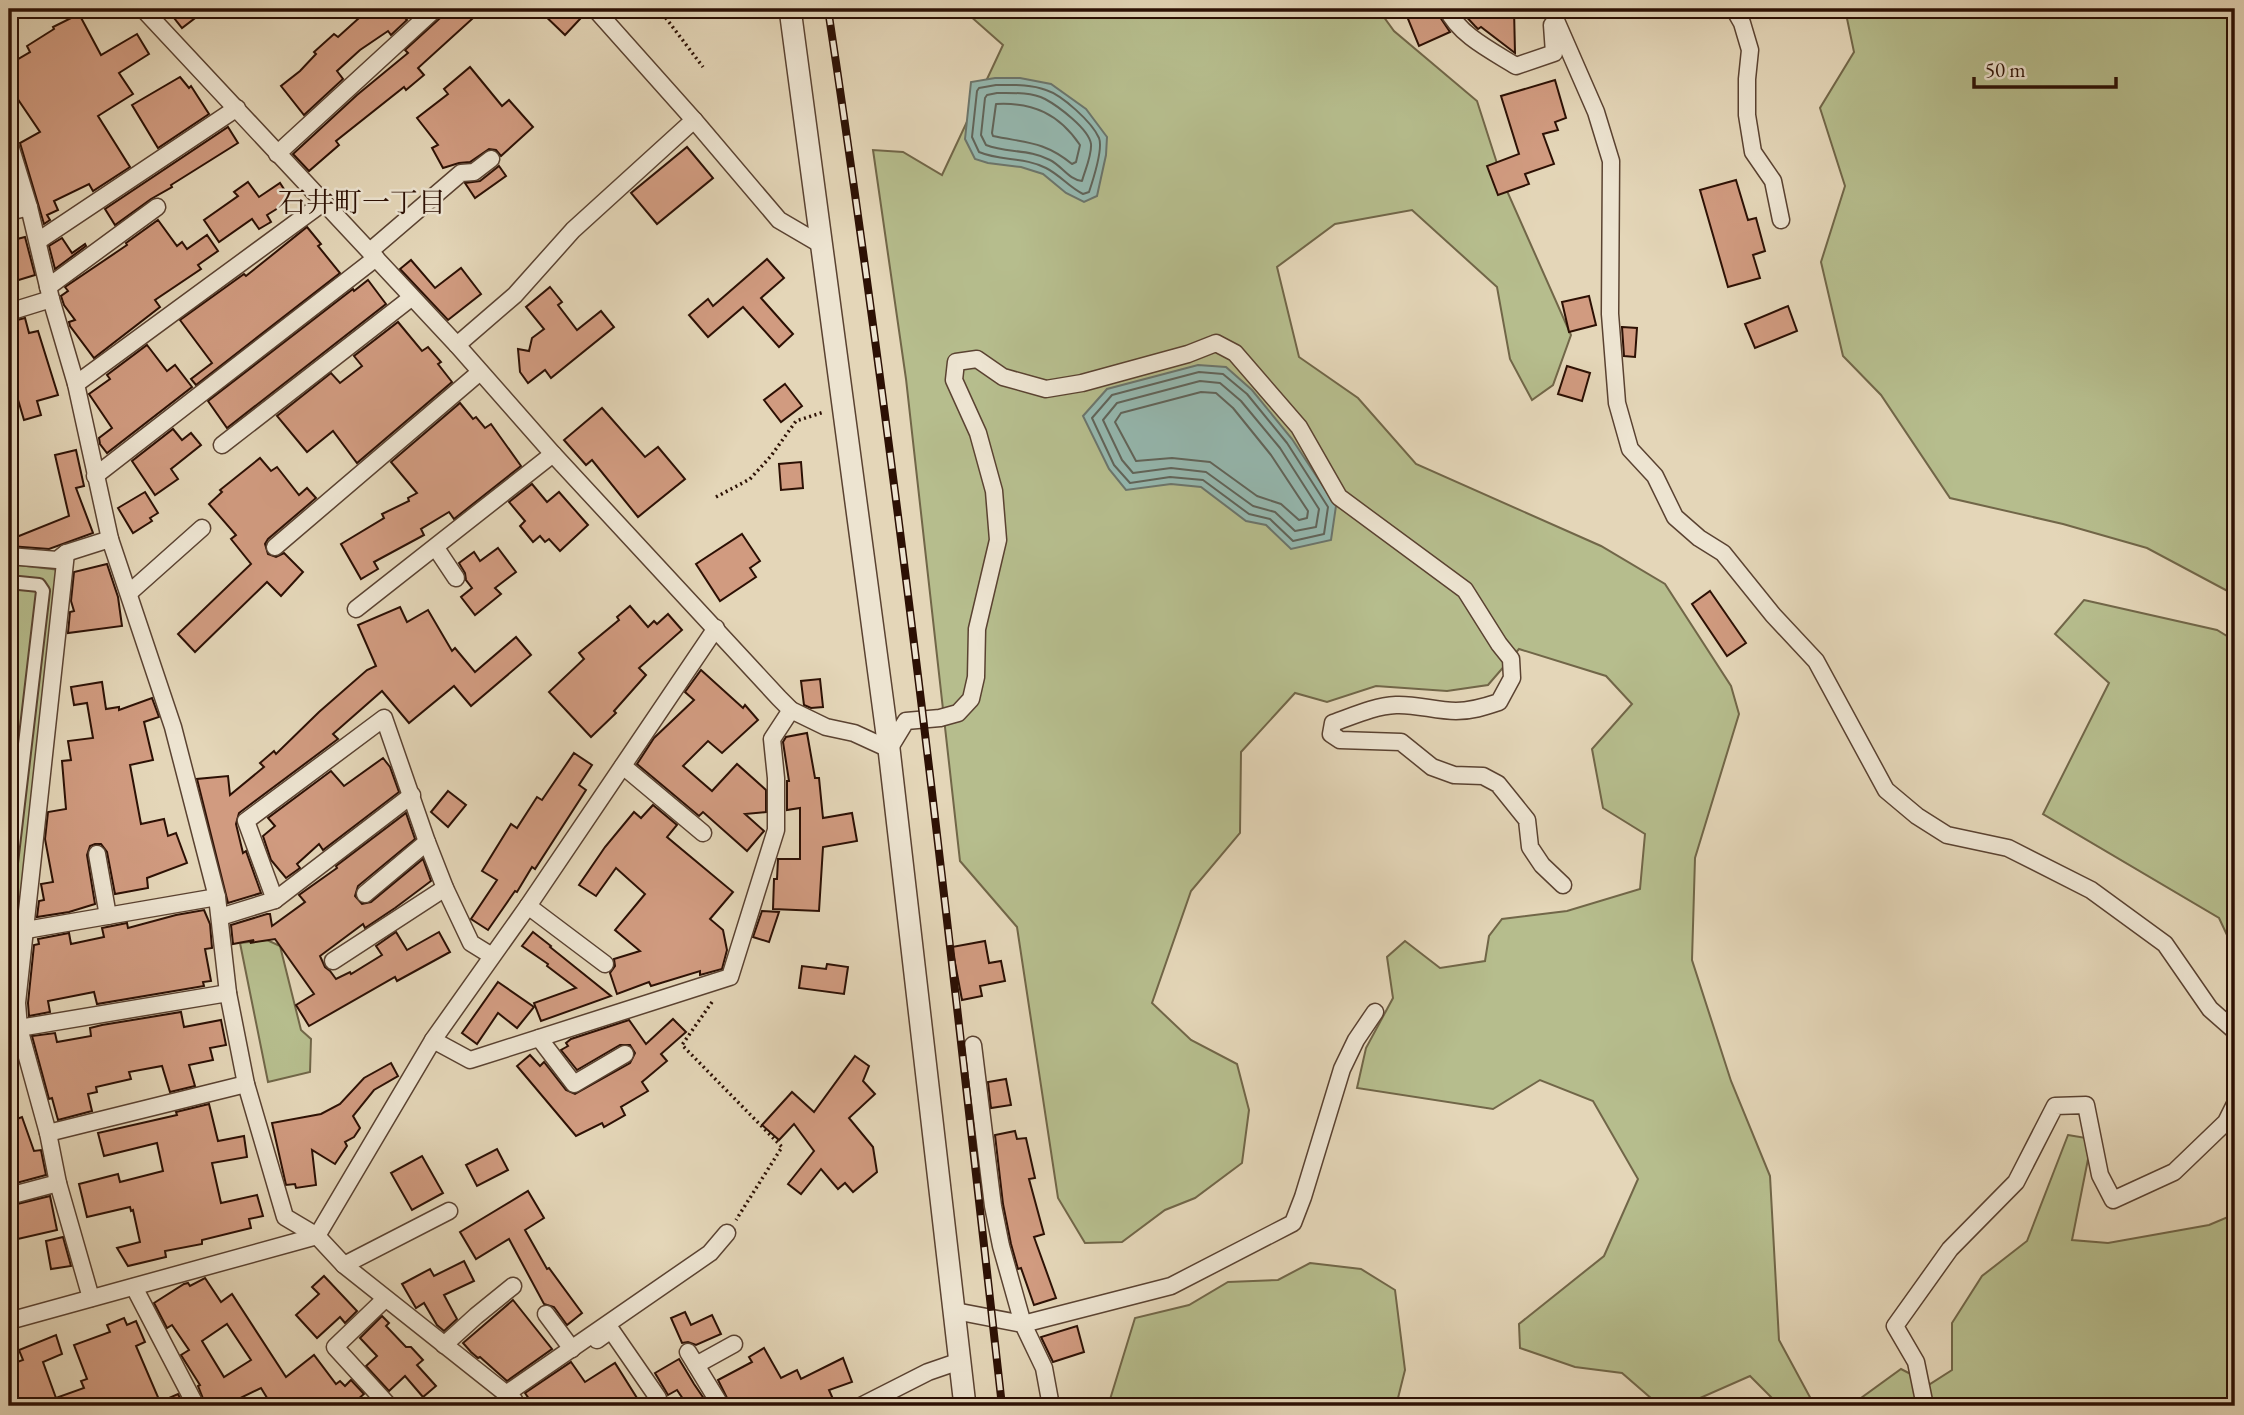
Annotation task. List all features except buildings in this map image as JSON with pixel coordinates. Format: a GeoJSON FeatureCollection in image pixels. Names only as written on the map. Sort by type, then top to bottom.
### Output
{"type":"FeatureCollection","features":[{"type":"Feature","properties":{"kind":"street"},"geometry":{"type":"LineString","coordinates":[[143,9],[457,345],[791,710],[826,727],[854,733],[889,749]]}},
{"type":"Feature","properties":{"kind":"street"},"geometry":{"type":"LineString","coordinates":[[277,153],[435,9]]}},
{"type":"Feature","properties":{"kind":"street"},"geometry":{"type":"LineString","coordinates":[[595,9],[779,220],[820,244]]}},
{"type":"Feature","properties":{"kind":"street"},"geometry":{"type":"LineString","coordinates":[[790,9],[889,749],[965,1406]]}},
{"type":"Feature","properties":{"kind":"street"},"geometry":{"type":"LineString","coordinates":[[1447,9],[1453,21],[1489,50],[1516,66],[1554,54],[1551,9]]}},
{"type":"Feature","properties":{"kind":"street"},"geometry":{"type":"LineString","coordinates":[[1551,9],[1596,113],[1611,161],[1610,314],[1617,404],[1630,449],[1655,476],[1675,517],[1699,538],[1723,553],[1773,615],[1816,661],[1885,790],[1917,816],[1947,835],[2008,848],[2091,890],[2165,944],[2210,1009],[2235,1031]]}},
{"type":"Feature","properties":{"kind":"street"},"geometry":{"type":"LineString","coordinates":[[1734,9],[1742,23],[1750,50],[1747,115],[1753,152],[1773,181],[1781,220]]}},
{"type":"Feature","properties":{"kind":"street"},"geometry":{"type":"LineString","coordinates":[[38,242],[237,108]]}},
{"type":"Feature","properties":{"kind":"street"},"geometry":{"type":"LineString","coordinates":[[457,345],[515,295],[573,230],[694,120]]}},
{"type":"Feature","properties":{"kind":"street"},"geometry":{"type":"LineString","coordinates":[[9,142],[76,384],[110,539],[173,727],[217,897],[228,993],[246,1084],[285,1217],[317,1236],[344,1265],[511,1400],[576,1346],[710,1253],[727,1233]]}},
{"type":"Feature","properties":{"kind":"street"},"geometry":{"type":"LineString","coordinates":[[95,476],[373,255],[461,173],[474,172],[491,159]]}},
{"type":"Feature","properties":{"kind":"street"},"geometry":{"type":"LineString","coordinates":[[76,384],[324,202]]}},
{"type":"Feature","properties":{"kind":"street"},"geometry":{"type":"LineString","coordinates":[[9,212],[29,207]]}},
{"type":"Feature","properties":{"kind":"street"},"geometry":{"type":"LineString","coordinates":[[9,312],[50,293],[157,207]]}},
{"type":"Feature","properties":{"kind":"street"},"geometry":{"type":"LineString","coordinates":[[222,445],[411,298]]}},
{"type":"Feature","properties":{"kind":"street"},"geometry":{"type":"LineString","coordinates":[[889,749],[906,721],[940,718],[958,713],[971,699],[976,677],[977,629],[998,540],[995,491],[978,433],[954,380],[956,362],[976,359],[1003,377],[1046,389],[1083,383],[1188,354],[1216,343],[1235,353],[1299,427],[1339,497],[1465,590],[1511,659],[1512,678],[1499,702],[1479,709],[1454,711],[1394,705],[1372,709],[1333,723],[1331,734],[1340,740],[1401,742],[1432,767],[1454,775],[1483,776],[1498,784],[1527,820],[1530,847],[1542,865],[1563,885]]}},
{"type":"Feature","properties":{"kind":"street"},"geometry":{"type":"LineString","coordinates":[[275,547],[480,372]]}},
{"type":"Feature","properties":{"kind":"street"},"geometry":{"type":"LineString","coordinates":[[356,609],[554,454]]}},
{"type":"Feature","properties":{"kind":"street"},"geometry":{"type":"LineString","coordinates":[[129,593],[202,528]]}},
{"type":"Feature","properties":{"kind":"street"},"geometry":{"type":"LineString","coordinates":[[9,556],[57,560],[66,553],[110,539]]}},
{"type":"Feature","properties":{"kind":"street"},"geometry":{"type":"LineString","coordinates":[[436,548],[456,578]]}},
{"type":"Feature","properties":{"kind":"street"},"geometry":{"type":"LineString","coordinates":[[66,553],[17,1003],[19,1028],[48,1133],[58,1183],[91,1298]]}},
{"type":"Feature","properties":{"kind":"street"},"geometry":{"type":"LineString","coordinates":[[9,582],[39,585],[43,591],[9,880]]}},
{"type":"Feature","properties":{"kind":"street"},"geometry":{"type":"LineString","coordinates":[[9,1321],[317,1236],[433,1040],[528,906],[716,628]]}},
{"type":"Feature","properties":{"kind":"street"},"geometry":{"type":"LineString","coordinates":[[433,1040],[470,1060],[730,977],[776,830],[776,778],[772,739],[791,710]]}},
{"type":"Feature","properties":{"kind":"street"},"geometry":{"type":"LineString","coordinates":[[275,900],[246,821],[384,718],[445,888],[471,943],[492,956]]}},
{"type":"Feature","properties":{"kind":"street"},"geometry":{"type":"LineString","coordinates":[[623,766],[703,833]]}},
{"type":"Feature","properties":{"kind":"street"},"geometry":{"type":"LineString","coordinates":[[220,917],[275,900],[412,795]]}},
{"type":"Feature","properties":{"kind":"street"},"geometry":{"type":"LineString","coordinates":[[365,894],[427,842]]}},
{"type":"Feature","properties":{"kind":"street"},"geometry":{"type":"LineString","coordinates":[[97,854],[108,916]]}},
{"type":"Feature","properties":{"kind":"street"},"geometry":{"type":"LineString","coordinates":[[333,961],[445,888]]}},
{"type":"Feature","properties":{"kind":"street"},"geometry":{"type":"LineString","coordinates":[[26,930],[217,897]]}},
{"type":"Feature","properties":{"kind":"street"},"geometry":{"type":"LineString","coordinates":[[528,906],[604,964]]}},
{"type":"Feature","properties":{"kind":"street"},"geometry":{"type":"LineString","coordinates":[[19,1028],[228,993]]}},
{"type":"Feature","properties":{"kind":"street"},"geometry":{"type":"LineString","coordinates":[[955,1311],[1023,1324],[1171,1286],[1293,1223],[1342,1069],[1356,1040],[1375,1012]]}},
{"type":"Feature","properties":{"kind":"street"},"geometry":{"type":"LineString","coordinates":[[539,1038],[574,1084],[625,1054]]}},
{"type":"Feature","properties":{"kind":"street"},"geometry":{"type":"LineString","coordinates":[[973,1045],[993,1206],[1001,1246],[1023,1324],[1044,1368],[1051,1406]]}},
{"type":"Feature","properties":{"kind":"street"},"geometry":{"type":"LineString","coordinates":[[48,1133],[246,1084]]}},
{"type":"Feature","properties":{"kind":"street"},"geometry":{"type":"LineString","coordinates":[[1925,1406],[1916,1362],[1895,1325],[1950,1248],[2016,1182],[2055,1106],[2086,1105],[2100,1175],[2113,1200],[2174,1172],[2226,1122],[2235,1104]]}},
{"type":"Feature","properties":{"kind":"street"},"geometry":{"type":"LineString","coordinates":[[9,1196],[58,1183]]}},
{"type":"Feature","properties":{"kind":"street"},"geometry":{"type":"LineString","coordinates":[[344,1265],[449,1211]]}},
{"type":"Feature","properties":{"kind":"street"},"geometry":{"type":"LineString","coordinates":[[444,1345],[513,1286]]}},
{"type":"Feature","properties":{"kind":"street"},"geometry":{"type":"LineString","coordinates":[[134,1287],[197,1406]]}},
{"type":"Feature","properties":{"kind":"street"},"geometry":{"type":"LineString","coordinates":[[384,1298],[335,1347],[388,1406]]}},
{"type":"Feature","properties":{"kind":"street"},"geometry":{"type":"LineString","coordinates":[[547,1314],[576,1346],[583,1349],[611,1330],[658,1398]]}},
{"type":"Feature","properties":{"kind":"street"},"geometry":{"type":"LineString","coordinates":[[721,1406],[692,1359],[734,1344]]}},
{"type":"Feature","properties":{"kind":"street"},"geometry":{"type":"LineString","coordinates":[[861,1406],[928,1372],[960,1361]]}},
{"type":"Feature","properties":{"kind":"path"},"geometry":{"type":"LineString","coordinates":[[659,9],[703,67]]}},
{"type":"Feature","properties":{"kind":"path"},"geometry":{"type":"LineString","coordinates":[[716,497],[750,479],[771,456],[796,421],[842,406]]}},
{"type":"Feature","properties":{"kind":"path"},"geometry":{"type":"LineString","coordinates":[[727,1233],[782,1147],[682,1045],[730,977]]}},
{"type":"Feature","properties":{"kind":"green space"},"geometry":{"type":"Polygon","coordinates":[[[967,9],[1378,9],[1394,31],[1477,101],[1503,182],[1571,335],[1553,385],[1532,400],[1510,359],[1497,287],[1412,210],[1335,224],[1277,267],[1299,357],[1358,398],[1416,464],[1601,546],[1665,584],[1731,686],[1739,714],[1695,858],[1692,960],[1731,1081],[1770,1176],[1779,1340],[1812,1401],[1825,1406],[1773,1406],[1775,1401],[1750,1376],[1682,1406],[1660,1406],[1622,1373],[1575,1367],[1520,1348],[1519,1324],[1604,1256],[1638,1179],[1593,1101],[1540,1080],[1493,1109],[1357,1088],[1366,1048],[1393,998],[1387,957],[1405,941],[1440,968],[1485,961],[1489,936],[1502,919],[1567,911],[1640,889],[1645,834],[1603,808],[1592,749],[1632,704],[1606,676],[1519,649],[1488,685],[1447,691],[1376,686],[1327,702],[1295,693],[1241,752],[1240,833],[1191,891],[1152,1003],[1191,1040],[1237,1064],[1249,1110],[1242,1163],[1195,1198],[1165,1210],[1122,1242],[1085,1243],[1058,1198],[1017,927],[960,861],[906,379],[873,150],[903,152],[942,175],[1003,45],[969,15],[967,9]]]}},
{"type":"Feature","properties":{"kind":"green space"},"geometry":{"type":"Polygon","coordinates":[[[1845,9],[2235,9],[2235,595],[2147,548],[2063,524],[1950,498],[1881,395],[1843,356],[1821,262],[1845,186],[1820,108],[1854,52],[1845,9]]]}},
{"type":"Feature","properties":{"kind":"green space"},"geometry":{"type":"Polygon","coordinates":[[[9,564],[60,570],[9,1059],[9,564]]]}},
{"type":"Feature","properties":{"kind":"green space"},"geometry":{"type":"Polygon","coordinates":[[[2084,600],[2217,630],[2235,641],[2235,952],[2219,918],[2043,814],[2109,683],[2055,634],[2084,600]]]}},
{"type":"Feature","properties":{"kind":"green space"},"geometry":{"type":"Polygon","coordinates":[[[267,940],[280,946],[301,1030],[311,1039],[310,1072],[268,1082],[240,943],[267,940]]]}},
{"type":"Feature","properties":{"kind":"green space"},"geometry":{"type":"Polygon","coordinates":[[[2068,1135],[2092,1139],[2072,1240],[2108,1243],[2209,1225],[2235,1214],[2235,1406],[1850,1406],[1901,1369],[1930,1384],[1952,1370],[1952,1323],[1982,1276],[2027,1241],[2068,1135]]]}},
{"type":"Feature","properties":{"kind":"green space"},"geometry":{"type":"Polygon","coordinates":[[[1310,1263],[1361,1269],[1395,1290],[1405,1370],[1396,1406],[1108,1406],[1135,1318],[1189,1305],[1228,1282],[1278,1280],[1310,1263]]]}},
{"type":"Feature","properties":{"kind":"water"},"geometry":{"type":"Polygon","coordinates":[[[1020,78],[1051,84],[1086,109],[1107,137],[1097,196],[1084,202],[1066,193],[1043,174],[975,159],[965,139],[971,82],[1020,78]]]}},
{"type":"Feature","properties":{"kind":"water"},"geometry":{"type":"Polygon","coordinates":[[[1198,365],[1226,367],[1252,390],[1292,439],[1336,506],[1331,540],[1291,549],[1266,525],[1246,521],[1201,487],[1171,484],[1126,490],[1109,469],[1083,416],[1107,389],[1198,365]]]}},
{"type":"Feature","properties":{"kind":"railway"},"geometry":{"type":"LineString","coordinates":[[828,9],[900,532],[943,882],[1002,1406]]}},
{"type":"Feature","properties":{"kind":"district","name":"石井町一丁目"},"geometry":{"type":"Point","coordinates":[362,202]}}]}
